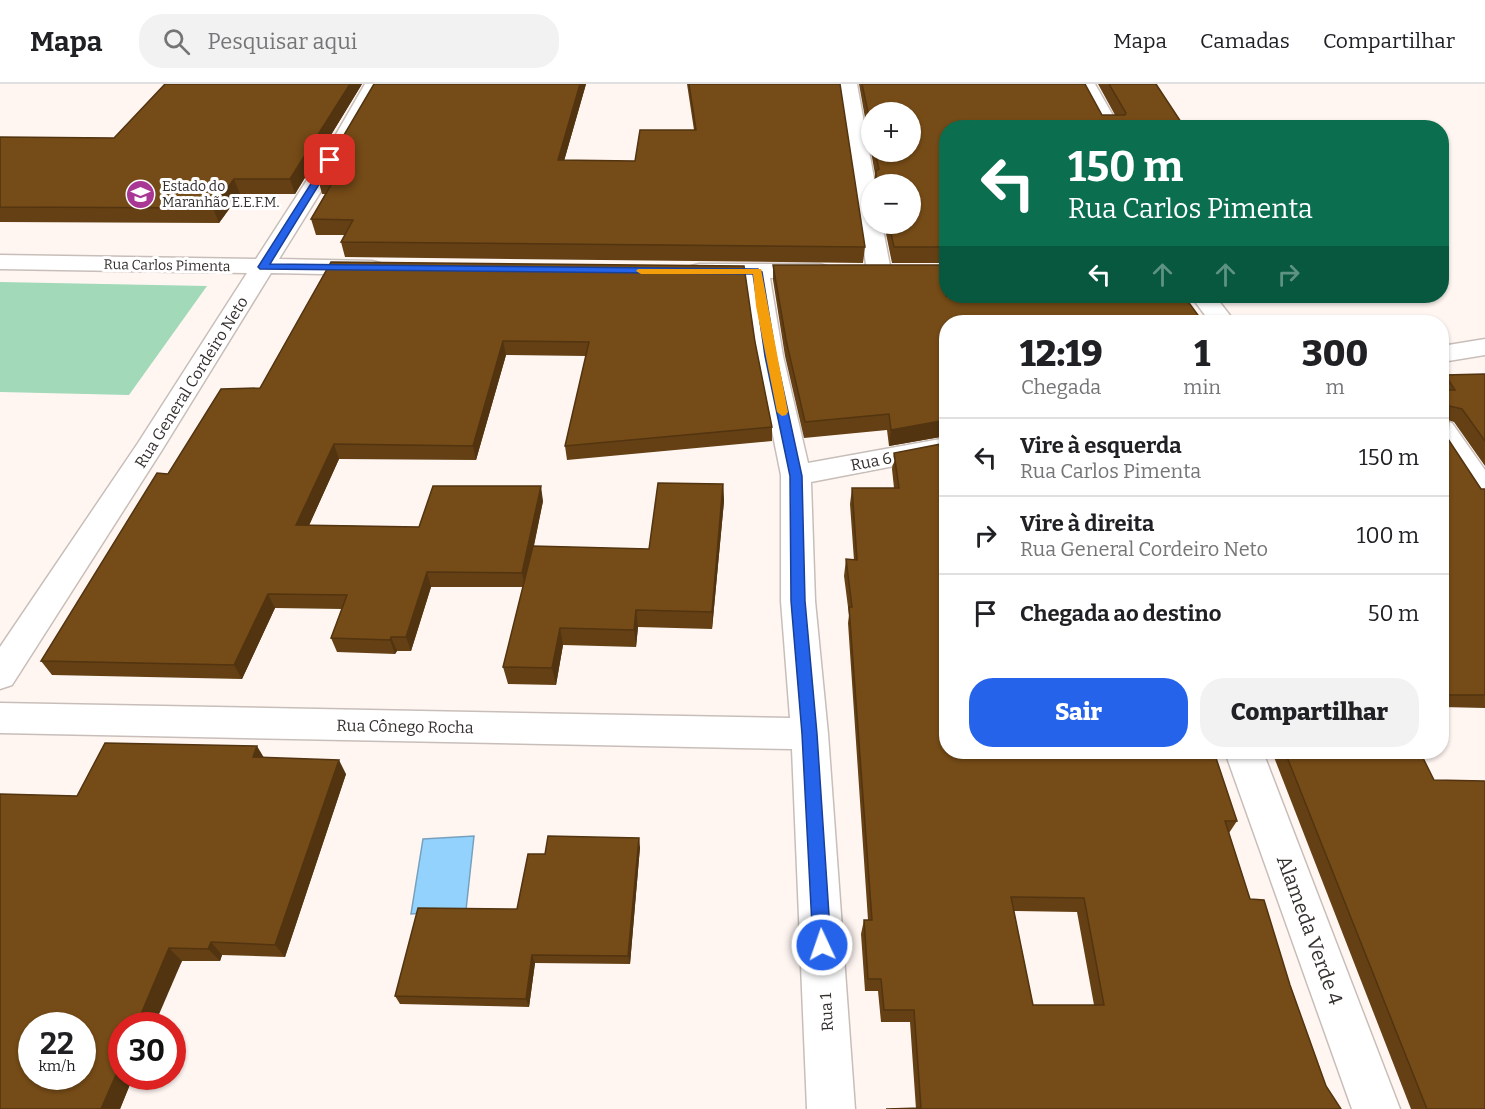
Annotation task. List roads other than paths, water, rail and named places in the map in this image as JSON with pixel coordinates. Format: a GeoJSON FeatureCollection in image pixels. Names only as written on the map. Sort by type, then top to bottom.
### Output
{"type":"FeatureCollection","features":[{"type":"Feature","properties":{"kind":"street","name":"Rua General Cordeiro Neto"},"geometry":{"type":"LineString","coordinates":[[0,675],[148,450],[341,143],[374,84]]}},
{"type":"Feature","properties":{"kind":"street"},"geometry":{"type":"LineString","coordinates":[[676,271],[871,271],[848,84]]}},
{"type":"Feature","properties":{"kind":"street"},"geometry":{"type":"LineString","coordinates":[[1086,84],[1106,120]]}},
{"type":"Feature","properties":{"kind":"street","name":"Rua Carlos Pimenta"},"geometry":{"type":"LineString","coordinates":[[0,262],[394,269]]}},
{"type":"Feature","properties":{"kind":"street","name":"Rua 1"},"geometry":{"type":"LineString","coordinates":[[758,272],[770,356],[796,476],[798,601],[810,734],[831,1109]]}},
{"type":"Feature","properties":{"kind":"street"},"geometry":{"type":"LineString","coordinates":[[1449,353],[1485,347]]}},
{"type":"Feature","properties":{"kind":"street"},"geometry":{"type":"LineString","coordinates":[[1449,438],[1480,478]]}},
{"type":"Feature","properties":{"kind":"street","name":"Rua 6"},"geometry":{"type":"LineString","coordinates":[[796,476],[939,448]]}},
{"type":"Feature","properties":{"kind":"street","name":"Rua Cônego Rocha"},"geometry":{"type":"LineString","coordinates":[[0,718],[810,734]]}},
{"type":"Feature","properties":{"kind":"street","name":"Alameda Verde 4"},"geometry":{"type":"LineString","coordinates":[[1247,759],[1376,1109]]}},
{"type":"Feature","properties":{"kind":"water"},"geometry":{"type":"Polygon","coordinates":[[[474,836],[466,910],[411,914],[423,839],[474,836]]]}},
{"type":"Feature","properties":{"kind":"place","name":"Estado do Maranhão E.E.F.M."},"geometry":{"type":"Point","coordinates":[141,194]}}]}
